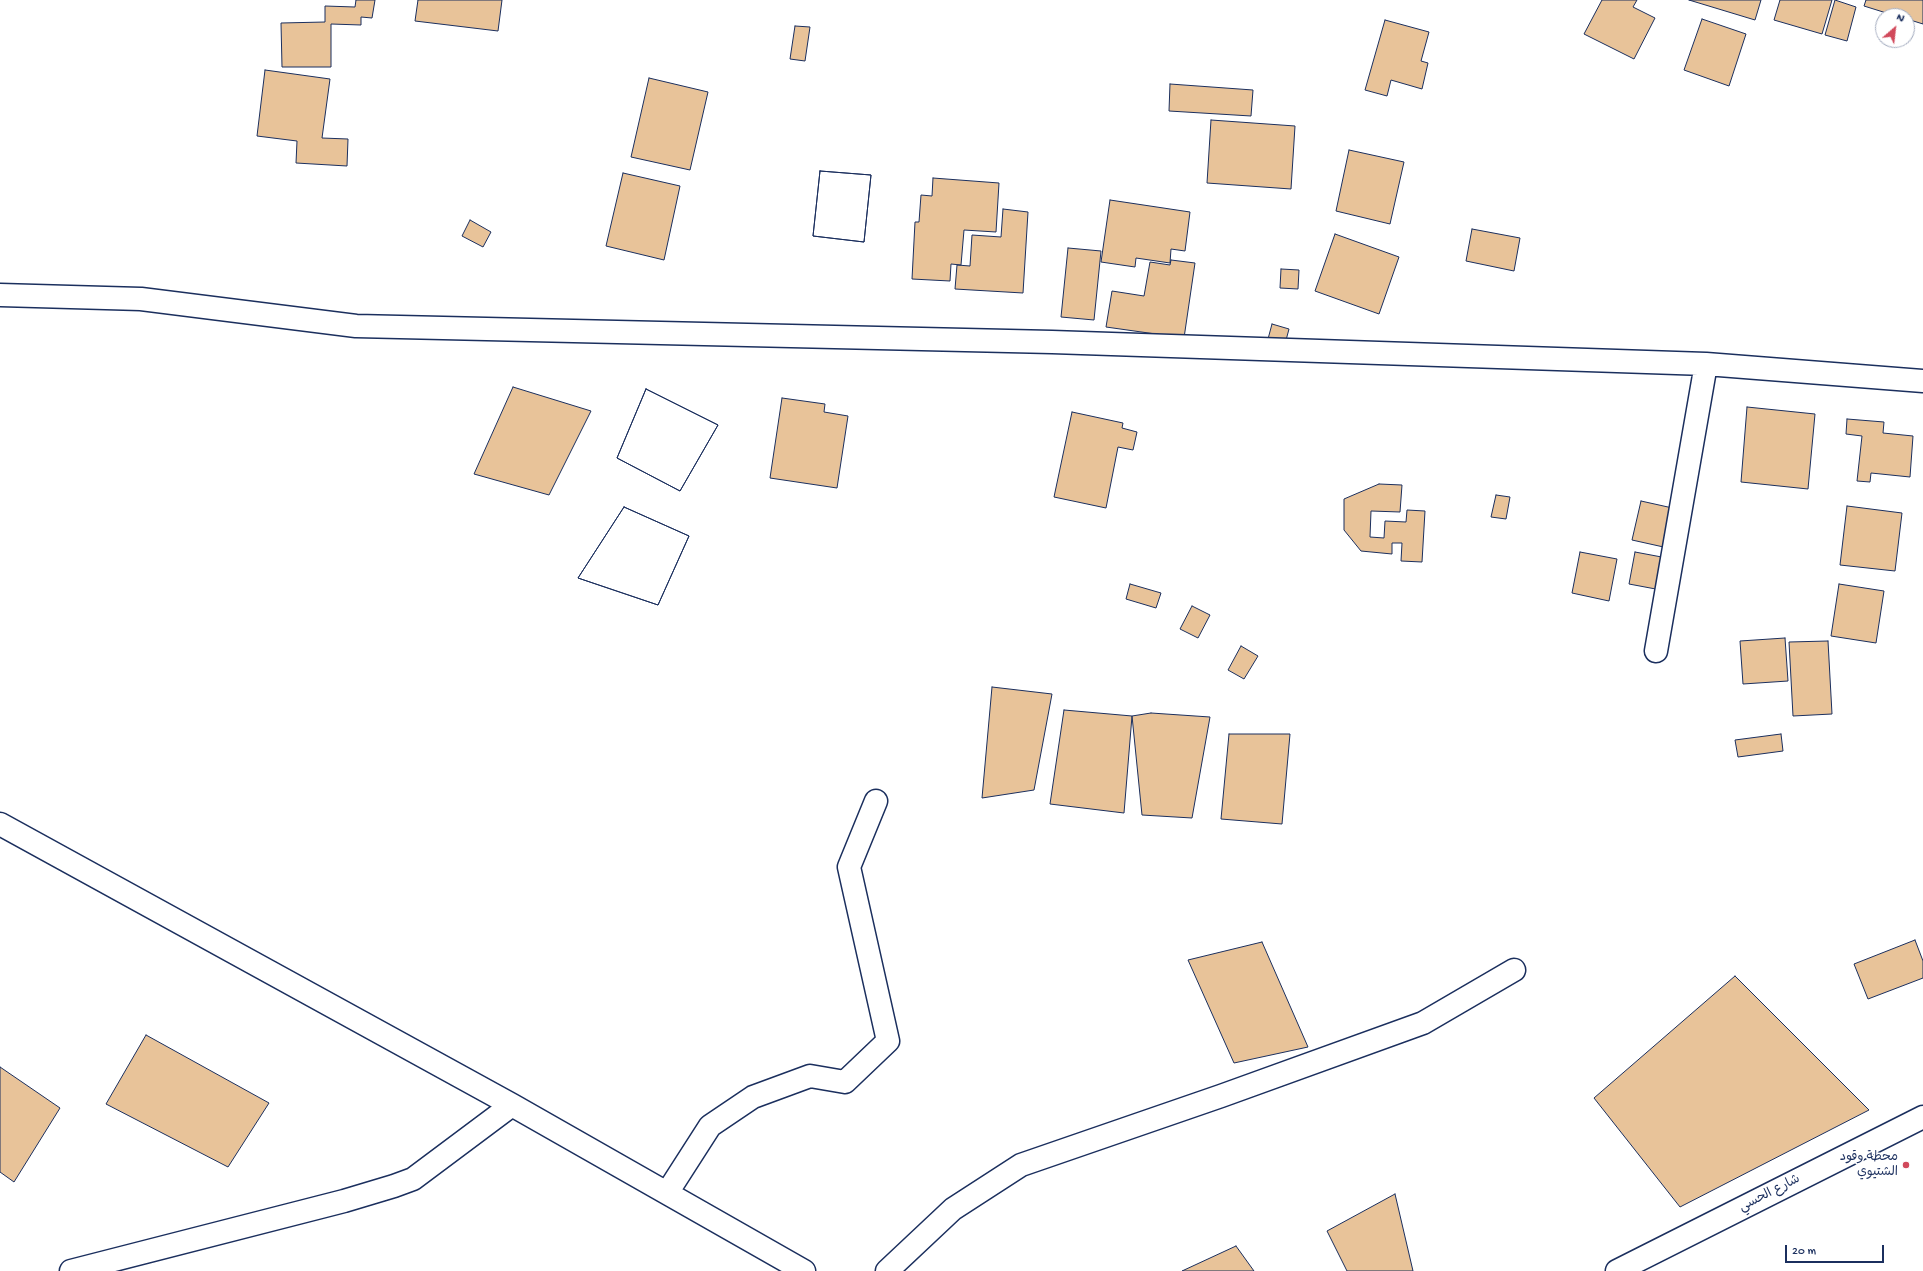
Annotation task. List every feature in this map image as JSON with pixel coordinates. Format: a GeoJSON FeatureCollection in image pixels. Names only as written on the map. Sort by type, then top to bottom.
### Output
{"type":"FeatureCollection","features":[{"type":"Feature","properties":{"kind":"street"},"geometry":{"type":"LineString","coordinates":[[0,295],[141,300],[356,326],[1060,342],[1706,364],[1923,381]]}},
{"type":"Feature","properties":{"kind":"street"},"geometry":{"type":"LineString","coordinates":[[1656,651],[1706,364]]}},
{"type":"Feature","properties":{"kind":"street"},"geometry":{"type":"LineString","coordinates":[[667,1193],[710,1126],[753,1098],[810,1076],[845,1082],[888,1041],[849,867],[876,800]]}},
{"type":"Feature","properties":{"kind":"street"},"geometry":{"type":"LineString","coordinates":[[0,824],[512,1105],[804,1271]]}},
{"type":"Feature","properties":{"kind":"street"},"geometry":{"type":"LineString","coordinates":[[887,1271],[954,1209],[1020,1165],[1221,1096],[1423,1023],[1514,970]]}},
{"type":"Feature","properties":{"kind":"street"},"geometry":{"type":"LineString","coordinates":[[71,1271],[344,1201],[414,1179],[512,1105]]}},
{"type":"Feature","properties":{"kind":"street","name":"شارع الحسي"},"geometry":{"type":"LineString","coordinates":[[1617,1271],[1923,1118]]}},
{"type":"Feature","properties":{"kind":"building"},"geometry":{"type":"Polygon","coordinates":[[[356,0],[375,0],[372,18],[361,17],[361,25],[331,24],[331,67],[282,67],[281,23],[325,22],[325,6],[355,7],[356,0]]]}},
{"type":"Feature","properties":{"kind":"building"},"geometry":{"type":"Polygon","coordinates":[[[418,0],[502,0],[498,31],[415,21],[418,0]]]}},
{"type":"Feature","properties":{"kind":"building"},"geometry":{"type":"Polygon","coordinates":[[[1602,0],[1637,0],[1633,7],[1655,18],[1634,59],[1584,34],[1602,0]]]}},
{"type":"Feature","properties":{"kind":"building"},"geometry":{"type":"Polygon","coordinates":[[[1689,0],[1761,0],[1755,20],[1689,0]]]}},
{"type":"Feature","properties":{"kind":"building"},"geometry":{"type":"Polygon","coordinates":[[[1780,0],[1832,0],[1822,34],[1774,20],[1780,0]]]}},
{"type":"Feature","properties":{"kind":"building"},"geometry":{"type":"Polygon","coordinates":[[[1835,0],[1856,7],[1847,41],[1825,35],[1835,0]]]}},
{"type":"Feature","properties":{"kind":"building"},"geometry":{"type":"Polygon","coordinates":[[[1866,0],[1923,0],[1923,24],[1915,22],[1915,8],[1875,8],[1875,9],[1864,6],[1866,0]]]}},
{"type":"Feature","properties":{"kind":"building"},"geometry":{"type":"Polygon","coordinates":[[[1702,19],[1746,34],[1729,86],[1684,70],[1702,19]]]}},
{"type":"Feature","properties":{"kind":"building"},"geometry":{"type":"Polygon","coordinates":[[[1385,20],[1429,32],[1421,61],[1428,63],[1422,89],[1391,80],[1387,96],[1365,90],[1385,20]]]}},
{"type":"Feature","properties":{"kind":"building"},"geometry":{"type":"Polygon","coordinates":[[[795,26],[810,27],[805,61],[790,59],[795,26]]]}},
{"type":"Feature","properties":{"kind":"building"},"geometry":{"type":"Polygon","coordinates":[[[265,70],[330,79],[322,138],[348,139],[347,166],[296,163],[297,141],[257,136],[265,70]]]}},
{"type":"Feature","properties":{"kind":"building"},"geometry":{"type":"Polygon","coordinates":[[[649,78],[708,92],[690,170],[631,157],[649,78]]]}},
{"type":"Feature","properties":{"kind":"building"},"geometry":{"type":"Polygon","coordinates":[[[1170,84],[1253,90],[1251,116],[1169,111],[1170,84]]]}},
{"type":"Feature","properties":{"kind":"building"},"geometry":{"type":"Polygon","coordinates":[[[1211,120],[1295,126],[1291,189],[1207,183],[1211,120]]]}},
{"type":"Feature","properties":{"kind":"building"},"geometry":{"type":"Polygon","coordinates":[[[1349,150],[1404,162],[1390,224],[1336,211],[1349,150]]]}},
{"type":"Feature","properties":{"kind":"building"},"geometry":{"type":"Polygon","coordinates":[[[820,171],[871,175],[864,242],[813,236],[820,171]]]}},
{"type":"Feature","properties":{"kind":"building"},"geometry":{"type":"Polygon","coordinates":[[[820,171],[871,175],[864,242],[813,236],[820,171]]]}},
{"type":"Feature","properties":{"kind":"building"},"geometry":{"type":"Polygon","coordinates":[[[623,173],[680,186],[664,260],[606,246],[623,173]]]}},
{"type":"Feature","properties":{"kind":"building"},"geometry":{"type":"Polygon","coordinates":[[[933,178],[999,183],[996,232],[964,230],[961,265],[951,264],[950,281],[912,279],[915,222],[919,222],[921,195],[932,196],[933,178]]]}},
{"type":"Feature","properties":{"kind":"building"},"geometry":{"type":"Polygon","coordinates":[[[1110,200],[1190,212],[1185,251],[1171,249],[1170,263],[1136,258],[1135,267],[1101,262],[1110,200]]]}},
{"type":"Feature","properties":{"kind":"building"},"geometry":{"type":"Polygon","coordinates":[[[1003,209],[1028,212],[1023,293],[955,289],[957,265],[970,266],[972,235],[1001,237],[1003,209]]]}},
{"type":"Feature","properties":{"kind":"building"},"geometry":{"type":"Polygon","coordinates":[[[470,220],[491,232],[483,247],[462,236],[470,220]]]}},
{"type":"Feature","properties":{"kind":"building"},"geometry":{"type":"Polygon","coordinates":[[[1472,229],[1520,238],[1514,271],[1466,261],[1472,229]]]}},
{"type":"Feature","properties":{"kind":"building"},"geometry":{"type":"Polygon","coordinates":[[[1335,234],[1399,257],[1379,314],[1315,291],[1335,234]]]}},
{"type":"Feature","properties":{"kind":"building"},"geometry":{"type":"Polygon","coordinates":[[[1068,248],[1101,251],[1094,320],[1061,317],[1068,248]]]}},
{"type":"Feature","properties":{"kind":"building"},"geometry":{"type":"Polygon","coordinates":[[[1171,260],[1195,263],[1184,338],[1106,327],[1112,291],[1144,296],[1150,262],[1170,265],[1171,260]]]}},
{"type":"Feature","properties":{"kind":"building"},"geometry":{"type":"Polygon","coordinates":[[[1281,269],[1299,270],[1298,289],[1280,288],[1281,269]]]}},
{"type":"Feature","properties":{"kind":"building"},"geometry":{"type":"Polygon","coordinates":[[[1272,324],[1289,329],[1285,344],[1268,339],[1272,324]]]}},
{"type":"Feature","properties":{"kind":"building"},"geometry":{"type":"Polygon","coordinates":[[[513,387],[591,411],[549,495],[474,474],[513,387]]]}},
{"type":"Feature","properties":{"kind":"building"},"geometry":{"type":"Polygon","coordinates":[[[646,389],[718,425],[680,491],[617,458],[646,389]]]}},
{"type":"Feature","properties":{"kind":"building"},"geometry":{"type":"Polygon","coordinates":[[[646,389],[718,425],[680,491],[617,458],[646,389]]]}},
{"type":"Feature","properties":{"kind":"building"},"geometry":{"type":"Polygon","coordinates":[[[782,398],[825,404],[824,412],[848,416],[837,488],[770,478],[782,398]]]}},
{"type":"Feature","properties":{"kind":"building"},"geometry":{"type":"Polygon","coordinates":[[[1747,407],[1815,414],[1808,489],[1741,482],[1747,407]]]}},
{"type":"Feature","properties":{"kind":"building"},"geometry":{"type":"Polygon","coordinates":[[[1072,412],[1123,423],[1122,428],[1137,432],[1133,450],[1118,447],[1106,508],[1054,497],[1072,412]]]}},
{"type":"Feature","properties":{"kind":"building"},"geometry":{"type":"Polygon","coordinates":[[[1847,419],[1884,422],[1883,433],[1913,436],[1910,477],[1871,473],[1870,482],[1857,481],[1862,436],[1846,434],[1847,419]]]}},
{"type":"Feature","properties":{"kind":"building"},"geometry":{"type":"Polygon","coordinates":[[[1379,484],[1402,485],[1400,512],[1371,511],[1370,537],[1384,538],[1385,521],[1406,522],[1407,510],[1425,511],[1422,562],[1401,561],[1402,543],[1392,543],[1392,554],[1361,551],[1344,530],[1344,499],[1379,484]]]}},
{"type":"Feature","properties":{"kind":"building"},"geometry":{"type":"Polygon","coordinates":[[[1496,495],[1510,497],[1506,519],[1491,517],[1496,495]]]}},
{"type":"Feature","properties":{"kind":"building"},"geometry":{"type":"Polygon","coordinates":[[[1641,501],[1677,509],[1668,548],[1632,540],[1641,501]]]}},
{"type":"Feature","properties":{"kind":"building"},"geometry":{"type":"Polygon","coordinates":[[[1847,506],[1902,513],[1895,571],[1840,565],[1847,506]]]}},
{"type":"Feature","properties":{"kind":"building"},"geometry":{"type":"Polygon","coordinates":[[[624,507],[689,536],[658,605],[578,578],[624,507]]]}},
{"type":"Feature","properties":{"kind":"building"},"geometry":{"type":"Polygon","coordinates":[[[624,507],[689,536],[658,605],[578,578],[624,507]]]}},
{"type":"Feature","properties":{"kind":"building"},"geometry":{"type":"Polygon","coordinates":[[[1580,552],[1617,559],[1609,601],[1572,593],[1580,552]]]}},
{"type":"Feature","properties":{"kind":"building"},"geometry":{"type":"Polygon","coordinates":[[[1635,552],[1667,558],[1661,590],[1629,584],[1635,552]]]}},
{"type":"Feature","properties":{"kind":"building"},"geometry":{"type":"Polygon","coordinates":[[[1130,584],[1161,593],[1156,608],[1126,599],[1130,584]]]}},
{"type":"Feature","properties":{"kind":"building"},"geometry":{"type":"Polygon","coordinates":[[[1839,584],[1884,591],[1876,643],[1831,636],[1839,584]]]}},
{"type":"Feature","properties":{"kind":"building"},"geometry":{"type":"Polygon","coordinates":[[[1192,606],[1210,615],[1198,638],[1180,629],[1192,606]]]}},
{"type":"Feature","properties":{"kind":"building"},"geometry":{"type":"Polygon","coordinates":[[[1785,638],[1788,681],[1743,684],[1740,641],[1785,638]]]}},
{"type":"Feature","properties":{"kind":"building"},"geometry":{"type":"Polygon","coordinates":[[[1828,641],[1832,714],[1793,716],[1789,642],[1828,641]]]}},
{"type":"Feature","properties":{"kind":"building"},"geometry":{"type":"Polygon","coordinates":[[[1241,646],[1258,656],[1244,679],[1228,670],[1241,646]]]}},
{"type":"Feature","properties":{"kind":"building"},"geometry":{"type":"Polygon","coordinates":[[[992,687],[1052,694],[1034,790],[982,798],[992,687]]]}},
{"type":"Feature","properties":{"kind":"building"},"geometry":{"type":"Polygon","coordinates":[[[1064,710],[1132,716],[1124,813],[1050,804],[1064,710]]]}},
{"type":"Feature","properties":{"kind":"building"},"geometry":{"type":"Polygon","coordinates":[[[1151,713],[1210,717],[1192,818],[1142,815],[1132,716],[1151,713]]]}},
{"type":"Feature","properties":{"kind":"building"},"geometry":{"type":"Polygon","coordinates":[[[1229,734],[1290,734],[1282,824],[1221,819],[1229,734]]]}},
{"type":"Feature","properties":{"kind":"building"},"geometry":{"type":"Polygon","coordinates":[[[1781,734],[1783,751],[1738,757],[1735,740],[1781,734]]]}},
{"type":"Feature","properties":{"kind":"building"},"geometry":{"type":"Polygon","coordinates":[[[1915,940],[1923,961],[1923,978],[1868,999],[1854,964],[1915,940]]]}},
{"type":"Feature","properties":{"kind":"building"},"geometry":{"type":"Polygon","coordinates":[[[1262,942],[1308,1047],[1234,1063],[1188,960],[1262,942]]]}},
{"type":"Feature","properties":{"kind":"building"},"geometry":{"type":"Polygon","coordinates":[[[1735,976],[1869,1110],[1680,1207],[1594,1098],[1735,976]]]}},
{"type":"Feature","properties":{"kind":"building"},"geometry":{"type":"Polygon","coordinates":[[[146,1035],[269,1103],[228,1167],[106,1104],[146,1035]]]}},
{"type":"Feature","properties":{"kind":"building"},"geometry":{"type":"Polygon","coordinates":[[[0,1067],[60,1108],[14,1182],[0,1172],[0,1067]]]}},
{"type":"Feature","properties":{"kind":"building"},"geometry":{"type":"Polygon","coordinates":[[[1395,1194],[1413,1271],[1347,1271],[1327,1231],[1395,1194]]]}},
{"type":"Feature","properties":{"kind":"building"},"geometry":{"type":"Polygon","coordinates":[[[1236,1246],[1254,1271],[1182,1271],[1236,1246]]]}},
{"type":"Feature","properties":{"kind":"place","name":"محطة وقود الشتيوي"},"geometry":{"type":"Point","coordinates":[1906,1165]}}]}
